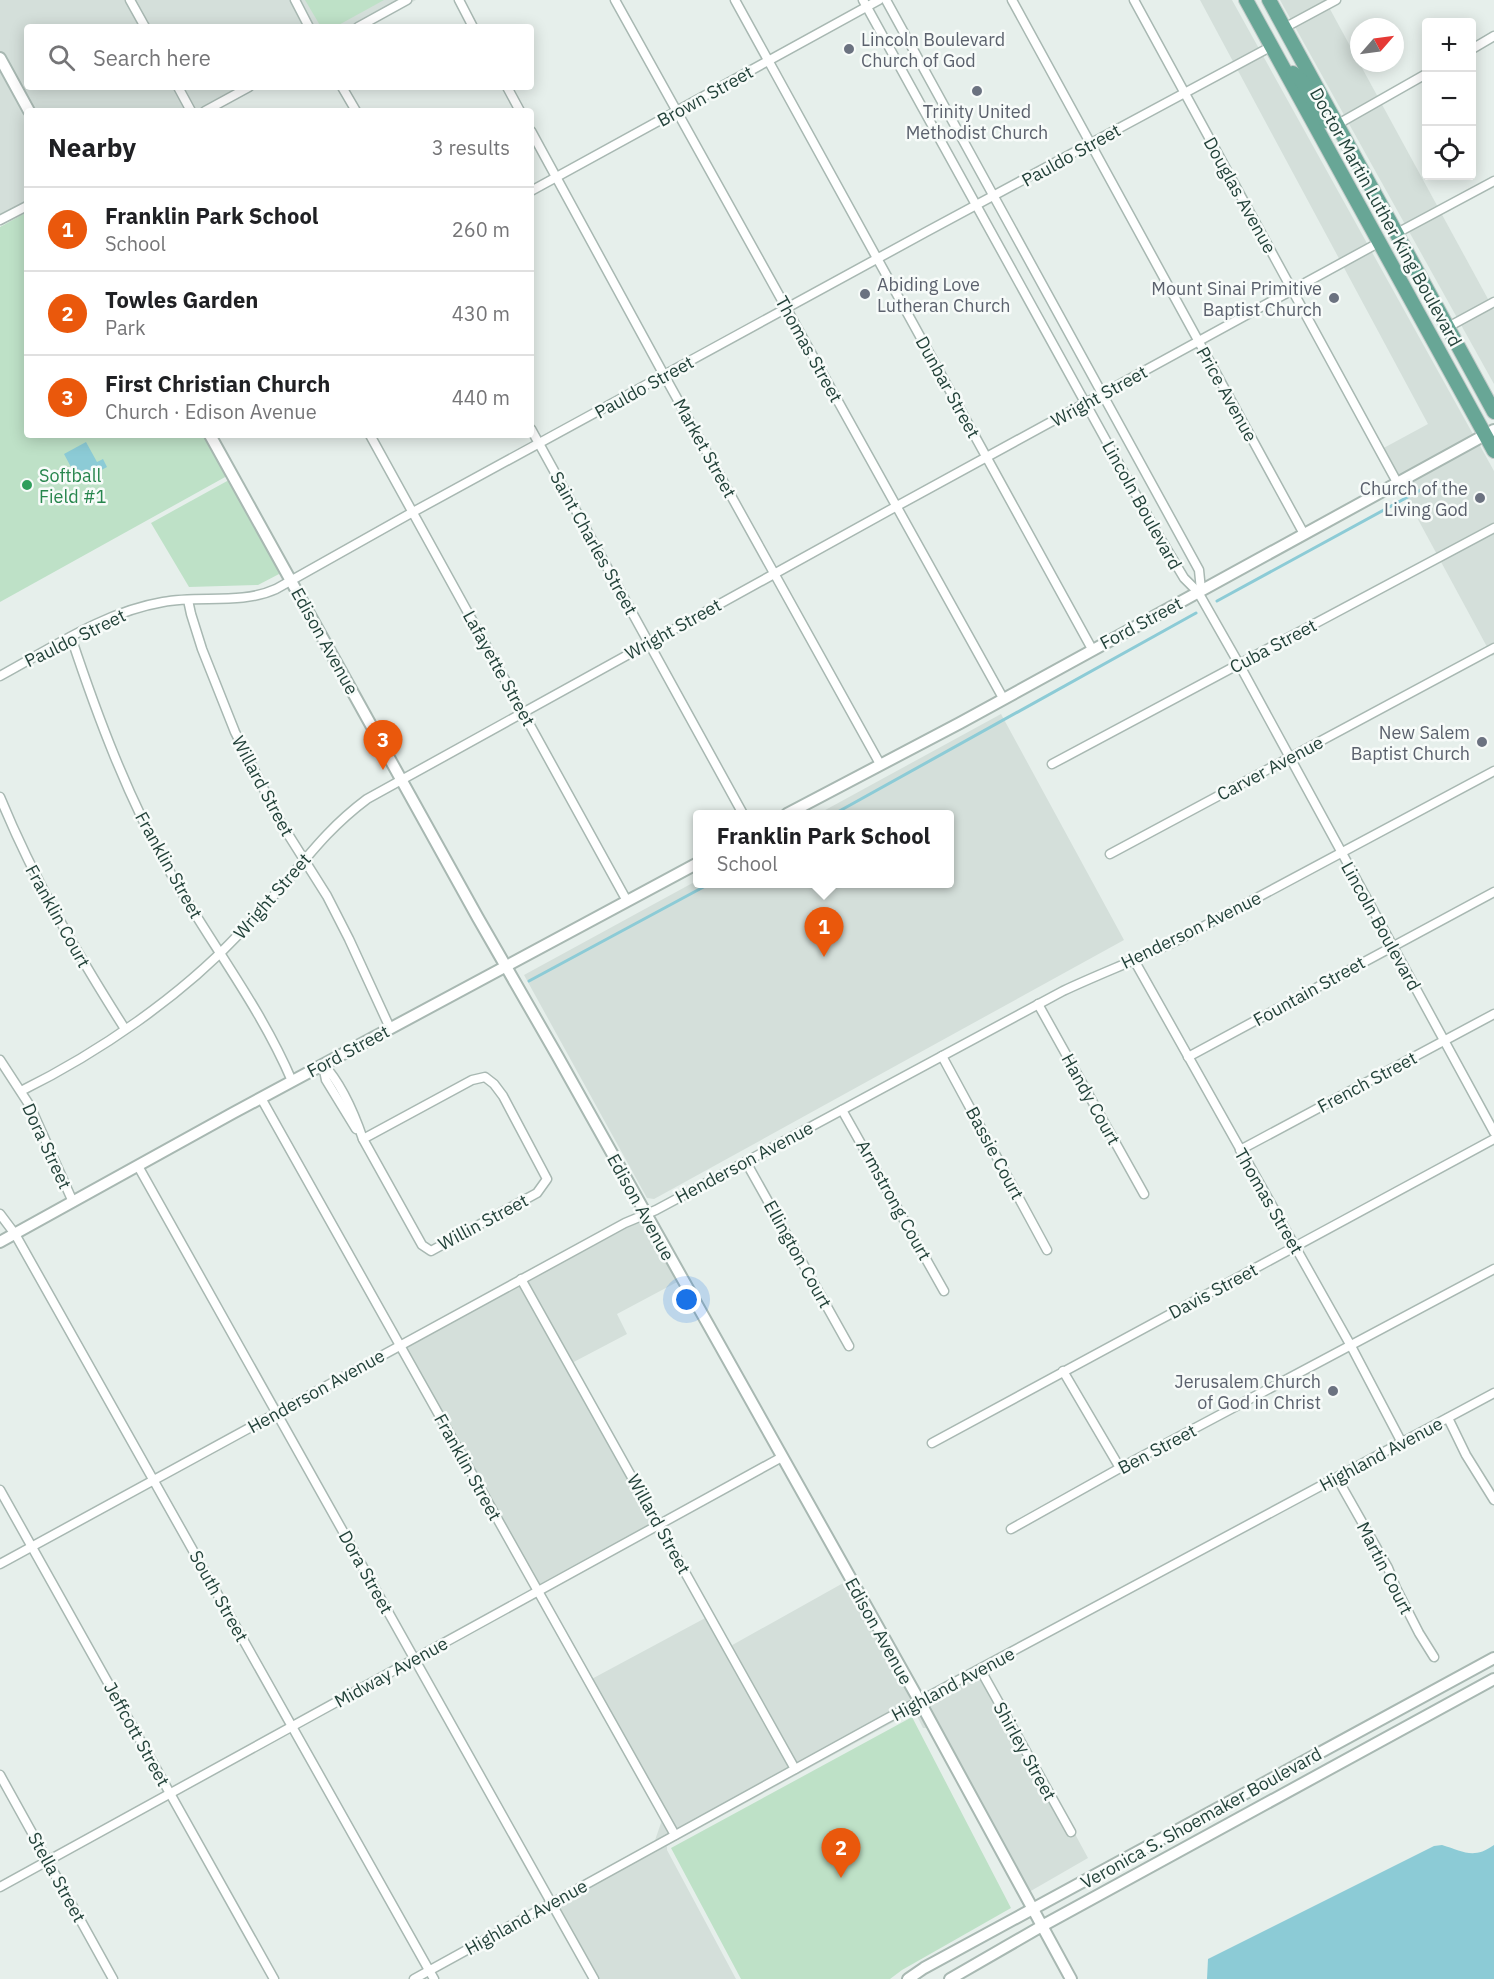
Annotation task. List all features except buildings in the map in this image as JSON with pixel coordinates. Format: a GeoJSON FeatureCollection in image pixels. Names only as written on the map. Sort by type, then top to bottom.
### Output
{"type":"FeatureCollection","features":[{"type":"Feature","properties":{"kind":"main road","name":"Doctor Martin Luther King Boulevard"},"geometry":{"type":"LineString","coordinates":[[1246,0],[1475,417],[1490,433],[1494,451]]}},
{"type":"Feature","properties":{"kind":"main road","name":"Doctor Martin Luther King Boulevard"},"geometry":{"type":"LineString","coordinates":[[1269,0],[1493,409]]}},
{"type":"Feature","properties":{"kind":"main road"},"geometry":{"type":"LineString","coordinates":[[1282,64],[1301,80],[1327,122],[1338,124]]}},
{"type":"Feature","properties":{"kind":"main road"},"geometry":{"type":"LineString","coordinates":[[1380,242],[1392,243],[1407,250]]}},
{"type":"Feature","properties":{"kind":"street"},"geometry":{"type":"LineString","coordinates":[[130,0],[143,24]]}},
{"type":"Feature","properties":{"kind":"street"},"geometry":{"type":"LineString","coordinates":[[295,0],[307,24]]}},
{"type":"Feature","properties":{"kind":"street"},"geometry":{"type":"LineString","coordinates":[[363,24],[407,0]]}},
{"type":"Feature","properties":{"kind":"street"},"geometry":{"type":"LineString","coordinates":[[459,0],[472,24]]}},
{"type":"Feature","properties":{"kind":"street","name":"Thomas Street"},"geometry":{"type":"LineString","coordinates":[[615,0],[1003,698]]}},
{"type":"Feature","properties":{"kind":"street","name":"Dunbar Street"},"geometry":{"type":"LineString","coordinates":[[735,0],[1092,649]]}},
{"type":"Feature","properties":{"kind":"street","name":"Brown Street"},"geometry":{"type":"LineString","coordinates":[[534,189],[769,60],[865,3],[879,0]]}},
{"type":"Feature","properties":{"kind":"street","name":"Lincoln Boulevard"},"geometry":{"type":"LineString","coordinates":[[886,0],[1199,570],[1200,591]]}},
{"type":"Feature","properties":{"kind":"street","name":"Price Avenue"},"geometry":{"type":"LineString","coordinates":[[1012,0],[1304,534]]}},
{"type":"Feature","properties":{"kind":"street","name":"Douglas Avenue"},"geometry":{"type":"LineString","coordinates":[[1134,0],[1398,484]]}},
{"type":"Feature","properties":{"kind":"street"},"geometry":{"type":"LineString","coordinates":[[1284,28],[1336,0]]}},
{"type":"Feature","properties":{"kind":"street","name":"Lincoln Boulevard"},"geometry":{"type":"LineString","coordinates":[[865,3],[1178,569],[1184,578],[1200,591],[1494,1132]]}},
{"type":"Feature","properties":{"kind":"street"},"geometry":{"type":"LineString","coordinates":[[1476,47],[1494,36]]}},
{"type":"Feature","properties":{"kind":"street","name":"Pauldo Street"},"geometry":{"type":"LineString","coordinates":[[0,676],[118,614],[164,602],[206,598],[252,598],[276,589],[878,258],[1272,46]]}},
{"type":"Feature","properties":{"kind":"street"},"geometry":{"type":"LineString","coordinates":[[0,58],[27,108]]}},
{"type":"Feature","properties":{"kind":"street"},"geometry":{"type":"LineString","coordinates":[[1338,124],[1422,76]]}},
{"type":"Feature","properties":{"kind":"street"},"geometry":{"type":"LineString","coordinates":[[180,90],[189,108]]}},
{"type":"Feature","properties":{"kind":"street"},"geometry":{"type":"LineString","coordinates":[[210,108],[244,90]]}},
{"type":"Feature","properties":{"kind":"street"},"geometry":{"type":"LineString","coordinates":[[344,90],[354,108]]}},
{"type":"Feature","properties":{"kind":"street"},"geometry":{"type":"LineString","coordinates":[[509,90],[518,108]]}},
{"type":"Feature","properties":{"kind":"street","name":"Market Street"},"geometry":{"type":"LineString","coordinates":[[534,137],[880,765]]}},
{"type":"Feature","properties":{"kind":"street"},"geometry":{"type":"LineString","coordinates":[[1397,233],[1494,181]]}},
{"type":"Feature","properties":{"kind":"street"},"geometry":{"type":"LineString","coordinates":[[0,220],[24,208]]}},
{"type":"Feature","properties":{"kind":"street","name":"Wright Street"},"geometry":{"type":"LineString","coordinates":[[21,1091],[80,1060],[181,987],[220,953],[330,829],[367,799],[774,573],[1380,242]]}},
{"type":"Feature","properties":{"kind":"street"},"geometry":{"type":"LineString","coordinates":[[1448,327],[1494,302]]}},
{"type":"Feature","properties":{"kind":"street"},"geometry":{"type":"LineString","coordinates":[[1475,417],[1493,409]]}},
{"type":"Feature","properties":{"kind":"street","name":"Ford Street"},"geometry":{"type":"LineString","coordinates":[[795,810],[1490,433]]}},
{"type":"Feature","properties":{"kind":"street","name":"Saint Charles Street"},"geometry":{"type":"LineString","coordinates":[[534,435],[741,810]]}},
{"type":"Feature","properties":{"kind":"street","name":"Edison Avenue"},"geometry":{"type":"LineString","coordinates":[[212,438],[505,966],[920,1702],[1071,1979]]}},
{"type":"Feature","properties":{"kind":"street","name":"Lafayette Street"},"geometry":{"type":"LineString","coordinates":[[372,438],[627,901]]}},
{"type":"Feature","properties":{"kind":"street","name":"Cuba Street"},"geometry":{"type":"LineString","coordinates":[[1052,765],[1494,528]]}},
{"type":"Feature","properties":{"kind":"street","name":"Willard Street"},"geometry":{"type":"LineString","coordinates":[[188,600],[202,649],[235,732],[281,824],[327,896],[390,1028]]}},
{"type":"Feature","properties":{"kind":"street","name":"Franklin Street"},"geometry":{"type":"LineString","coordinates":[[71,637],[101,725],[128,788],[169,870],[258,1013],[292,1081]]}},
{"type":"Feature","properties":{"kind":"street","name":"Carver Avenue"},"geometry":{"type":"LineString","coordinates":[[1110,854],[1494,648]]}},
{"type":"Feature","properties":{"kind":"street","name":"Henderson Avenue"},"geometry":{"type":"LineString","coordinates":[[0,1564],[521,1279],[645,1213],[656,1210],[1038,1004],[1180,939],[1494,771]]}},
{"type":"Feature","properties":{"kind":"street","name":"Franklin Court"},"geometry":{"type":"LineString","coordinates":[[0,797],[17,838],[56,917],[125,1029]]}},
{"type":"Feature","properties":{"kind":"street","name":"Ford Street"},"geometry":{"type":"LineString","coordinates":[[0,1242],[292,1081],[693,866]]}},
{"type":"Feature","properties":{"kind":"street","name":"Fountain Street"},"geometry":{"type":"LineString","coordinates":[[1188,1057],[1494,892]]}},
{"type":"Feature","properties":{"kind":"street","name":"Thomas Street"},"geometry":{"type":"LineString","coordinates":[[1134,960],[1351,1346],[1402,1443]]}},
{"type":"Feature","properties":{"kind":"street","name":"Handy Court"},"geometry":{"type":"LineString","coordinates":[[1038,1004],[1144,1194]]}},
{"type":"Feature","properties":{"kind":"street","name":"French Street"},"geometry":{"type":"LineString","coordinates":[[1240,1150],[1494,1014]]}},
{"type":"Feature","properties":{"kind":"street","name":"Bassie Court"},"geometry":{"type":"LineString","coordinates":[[942,1056],[1047,1250]]}},
{"type":"Feature","properties":{"kind":"street","name":"Dora Street"},"geometry":{"type":"LineString","coordinates":[[0,1060],[36,1118],[73,1202]]}},
{"type":"Feature","properties":{"kind":"street","name":"Willin Street"},"geometry":{"type":"LineString","coordinates":[[322,1065],[334,1076],[357,1120],[363,1139],[422,1245],[431,1251],[537,1193],[548,1179],[503,1096],[485,1077],[472,1080],[363,1139]]}},
{"type":"Feature","properties":{"kind":"street","name":"Franklin Street"},"geometry":{"type":"LineString","coordinates":[[261,1098],[675,1835]]}},
{"type":"Feature","properties":{"kind":"street","name":"Armstrong Court"},"geometry":{"type":"LineString","coordinates":[[842,1110],[944,1291]]}},
{"type":"Feature","properties":{"kind":"street","name":"Davis Street"},"geometry":{"type":"LineString","coordinates":[[932,1443],[1494,1139]]}},
{"type":"Feature","properties":{"kind":"street","name":"Ellington Court"},"geometry":{"type":"LineString","coordinates":[[746,1162],[849,1346]]}},
{"type":"Feature","properties":{"kind":"street","name":"Dora Street"},"geometry":{"type":"LineString","coordinates":[[138,1166],[594,1979]]}},
{"type":"Feature","properties":{"kind":"street","name":"South Street"},"geometry":{"type":"LineString","coordinates":[[0,1214],[15,1234],[431,1975]]}},
{"type":"Feature","properties":{"kind":"street","name":"Ben Street"},"geometry":{"type":"LineString","coordinates":[[1011,1529],[1120,1468],[1494,1269]]}},
{"type":"Feature","properties":{"kind":"street","name":"Willard Street"},"geometry":{"type":"LineString","coordinates":[[521,1279],[795,1769]]}},
{"type":"Feature","properties":{"kind":"street"},"geometry":{"type":"LineString","coordinates":[[1063,1371],[1120,1468]]}},
{"type":"Feature","properties":{"kind":"street","name":"Highland Avenue"},"geometry":{"type":"LineString","coordinates":[[414,1979],[431,1975],[550,1904],[795,1769],[1494,1393]]}},
{"type":"Feature","properties":{"kind":"street"},"geometry":{"type":"LineString","coordinates":[[1448,1418],[1466,1455],[1494,1500]]}},
{"type":"Feature","properties":{"kind":"street","name":"Midway Avenue"},"geometry":{"type":"LineString","coordinates":[[0,1887],[783,1457]]}},
{"type":"Feature","properties":{"kind":"street","name":"Martin Court"},"geometry":{"type":"LineString","coordinates":[[1337,1478],[1389,1568],[1396,1588],[1434,1657]]}},
{"type":"Feature","properties":{"kind":"street","name":"Jeffcott Street"},"geometry":{"type":"LineString","coordinates":[[0,1490],[274,1979]]}},
{"type":"Feature","properties":{"kind":"street","name":"Veronica S. Shoemaker Boulevard"},"geometry":{"type":"LineString","coordinates":[[908,1979],[924,1968],[1494,1658]]}},
{"type":"Feature","properties":{"kind":"street","name":"Shirley Street"},"geometry":{"type":"LineString","coordinates":[[980,1670],[1071,1832]]}},
{"type":"Feature","properties":{"kind":"street","name":"Veronica S. Shoemaker Boulevard"},"geometry":{"type":"LineString","coordinates":[[950,1979],[1042,1926],[1494,1679]]}},
{"type":"Feature","properties":{"kind":"street","name":"Stella Street"},"geometry":{"type":"LineString","coordinates":[[0,1775],[113,1979]]}},
{"type":"Feature","properties":{"kind":"shaded area"},"geometry":{"type":"Polygon","coordinates":[[[0,0],[416,0],[372,24],[24,24],[24,90],[251,90],[218,108],[34,108],[30,101],[21,107],[24,112],[24,209],[0,222],[0,0]]]}},
{"type":"Feature","properties":{"kind":"shaded area"},"geometry":{"type":"Polygon","coordinates":[[[1200,0],[1232,0],[1474,436],[1396,479],[1380,450],[1428,424],[1200,0]]]}},
{"type":"Feature","properties":{"kind":"shaded area"},"geometry":{"type":"Polygon","coordinates":[[[1280,0],[1325,0],[1350,46],[1350,72],[1364,72],[1494,310],[1494,384],[1280,0]]]}},
{"type":"Feature","properties":{"kind":"shaded area"},"geometry":{"type":"Polygon","coordinates":[[[1479,444],[1494,471],[1494,655],[1492,656],[1401,488],[1479,444]]]}},
{"type":"Feature","properties":{"kind":"shaded area"},"geometry":{"type":"Polygon","coordinates":[[[1001,714],[1124,940],[654,1199],[647,1198],[524,975],[693,883],[693,888],[954,888],[954,810],[825,810],[1001,714]]]}},
{"type":"Feature","properties":{"kind":"shaded area"},"geometry":{"type":"Polygon","coordinates":[[[642,1220],[677,1282],[617,1314],[627,1334],[568,1365],[660,1529],[540,1595],[403,1348],[642,1220]]]}},
{"type":"Feature","properties":{"kind":"shaded area"},"geometry":{"type":"Polygon","coordinates":[[[845,1582],[927,1728],[923,1728],[916,1714],[910,1713],[667,1846],[667,1850],[736,1979],[590,1979],[551,1907],[651,1852],[663,1817],[588,1681],[709,1616],[727,1648],[845,1582]]]}},
{"type":"Feature","properties":{"kind":"shaded area"},"geometry":{"type":"Polygon","coordinates":[[[986,1670],[1088,1858],[1029,1892],[921,1693],[936,1697],[986,1670]]]}},
{"type":"Feature","properties":{"kind":"green space"},"geometry":{"type":"Polygon","coordinates":[[[305,0],[384,0],[340,24],[319,24],[305,0]]]}},
{"type":"Feature","properties":{"kind":"green space"},"geometry":{"type":"Polygon","coordinates":[[[24,214],[24,438],[207,438],[227,476],[0,602],[0,227],[24,214]]]}},
{"type":"Feature","properties":{"kind":"green space"},"geometry":{"type":"Polygon","coordinates":[[[229,480],[281,573],[258,585],[189,587],[151,523],[229,480]]]}},
{"type":"Feature","properties":{"kind":"green space"},"geometry":{"type":"Polygon","coordinates":[[[912,1717],[1011,1908],[890,1979],[741,1979],[671,1848],[912,1717]]]}},
{"type":"Feature","properties":{"kind":"water"},"geometry":{"type":"Polygon","coordinates":[[[86,442],[97,462],[103,459],[107,467],[79,482],[64,454],[86,442]]]}},
{"type":"Feature","properties":{"kind":"water"},"geometry":{"type":"Polygon","coordinates":[[[1442,1845],[1462,1852],[1474,1853],[1487,1850],[1494,1845],[1494,1979],[1207,1979],[1208,1959],[1434,1846],[1442,1845]]]}},
{"type":"Feature","properties":{"kind":"waterway"},"geometry":{"type":"LineString","coordinates":[[1217,601],[1437,481]]}},
{"type":"Feature","properties":{"kind":"waterway"},"geometry":{"type":"LineString","coordinates":[[841,810],[1196,613]]}},
{"type":"Feature","properties":{"kind":"waterway"},"geometry":{"type":"LineString","coordinates":[[529,981],[702,888]]}},
{"type":"Feature","properties":{"kind":"place","name":"Lincoln Boulevard Church of God"},"geometry":{"type":"Point","coordinates":[849,49]}},
{"type":"Feature","properties":{"kind":"place","name":"Trinity United Methodist Church"},"geometry":{"type":"Point","coordinates":[977,91]}},
{"type":"Feature","properties":{"kind":"place","name":"Abiding Love Lutheran Church"},"geometry":{"type":"Point","coordinates":[865,294]}},
{"type":"Feature","properties":{"kind":"place","name":"Mount Sinai Primitive Baptist Church"},"geometry":{"type":"Point","coordinates":[1334,298]}},
{"type":"Feature","properties":{"kind":"place","name":"Softball Field #1"},"geometry":{"type":"Point","coordinates":[27,485]}},
{"type":"Feature","properties":{"kind":"place","name":"Church of the Living God"},"geometry":{"type":"Point","coordinates":[1480,498]}},
{"type":"Feature","properties":{"kind":"place","name":"New Salem Baptist Church"},"geometry":{"type":"Point","coordinates":[1482,742]}},
{"type":"Feature","properties":{"kind":"place","name":"First Christian Church"},"geometry":{"type":"Point","coordinates":[383,770]}},
{"type":"Feature","properties":{"kind":"place","name":"Franklin Park School"},"geometry":{"type":"Point","coordinates":[824,957]}},
{"type":"Feature","properties":{"kind":"place","name":"Jerusalem Church of God in Christ"},"geometry":{"type":"Point","coordinates":[1333,1391]}},
{"type":"Feature","properties":{"kind":"place","name":"Towles Garden"},"geometry":{"type":"Point","coordinates":[841,1878]}}]}
